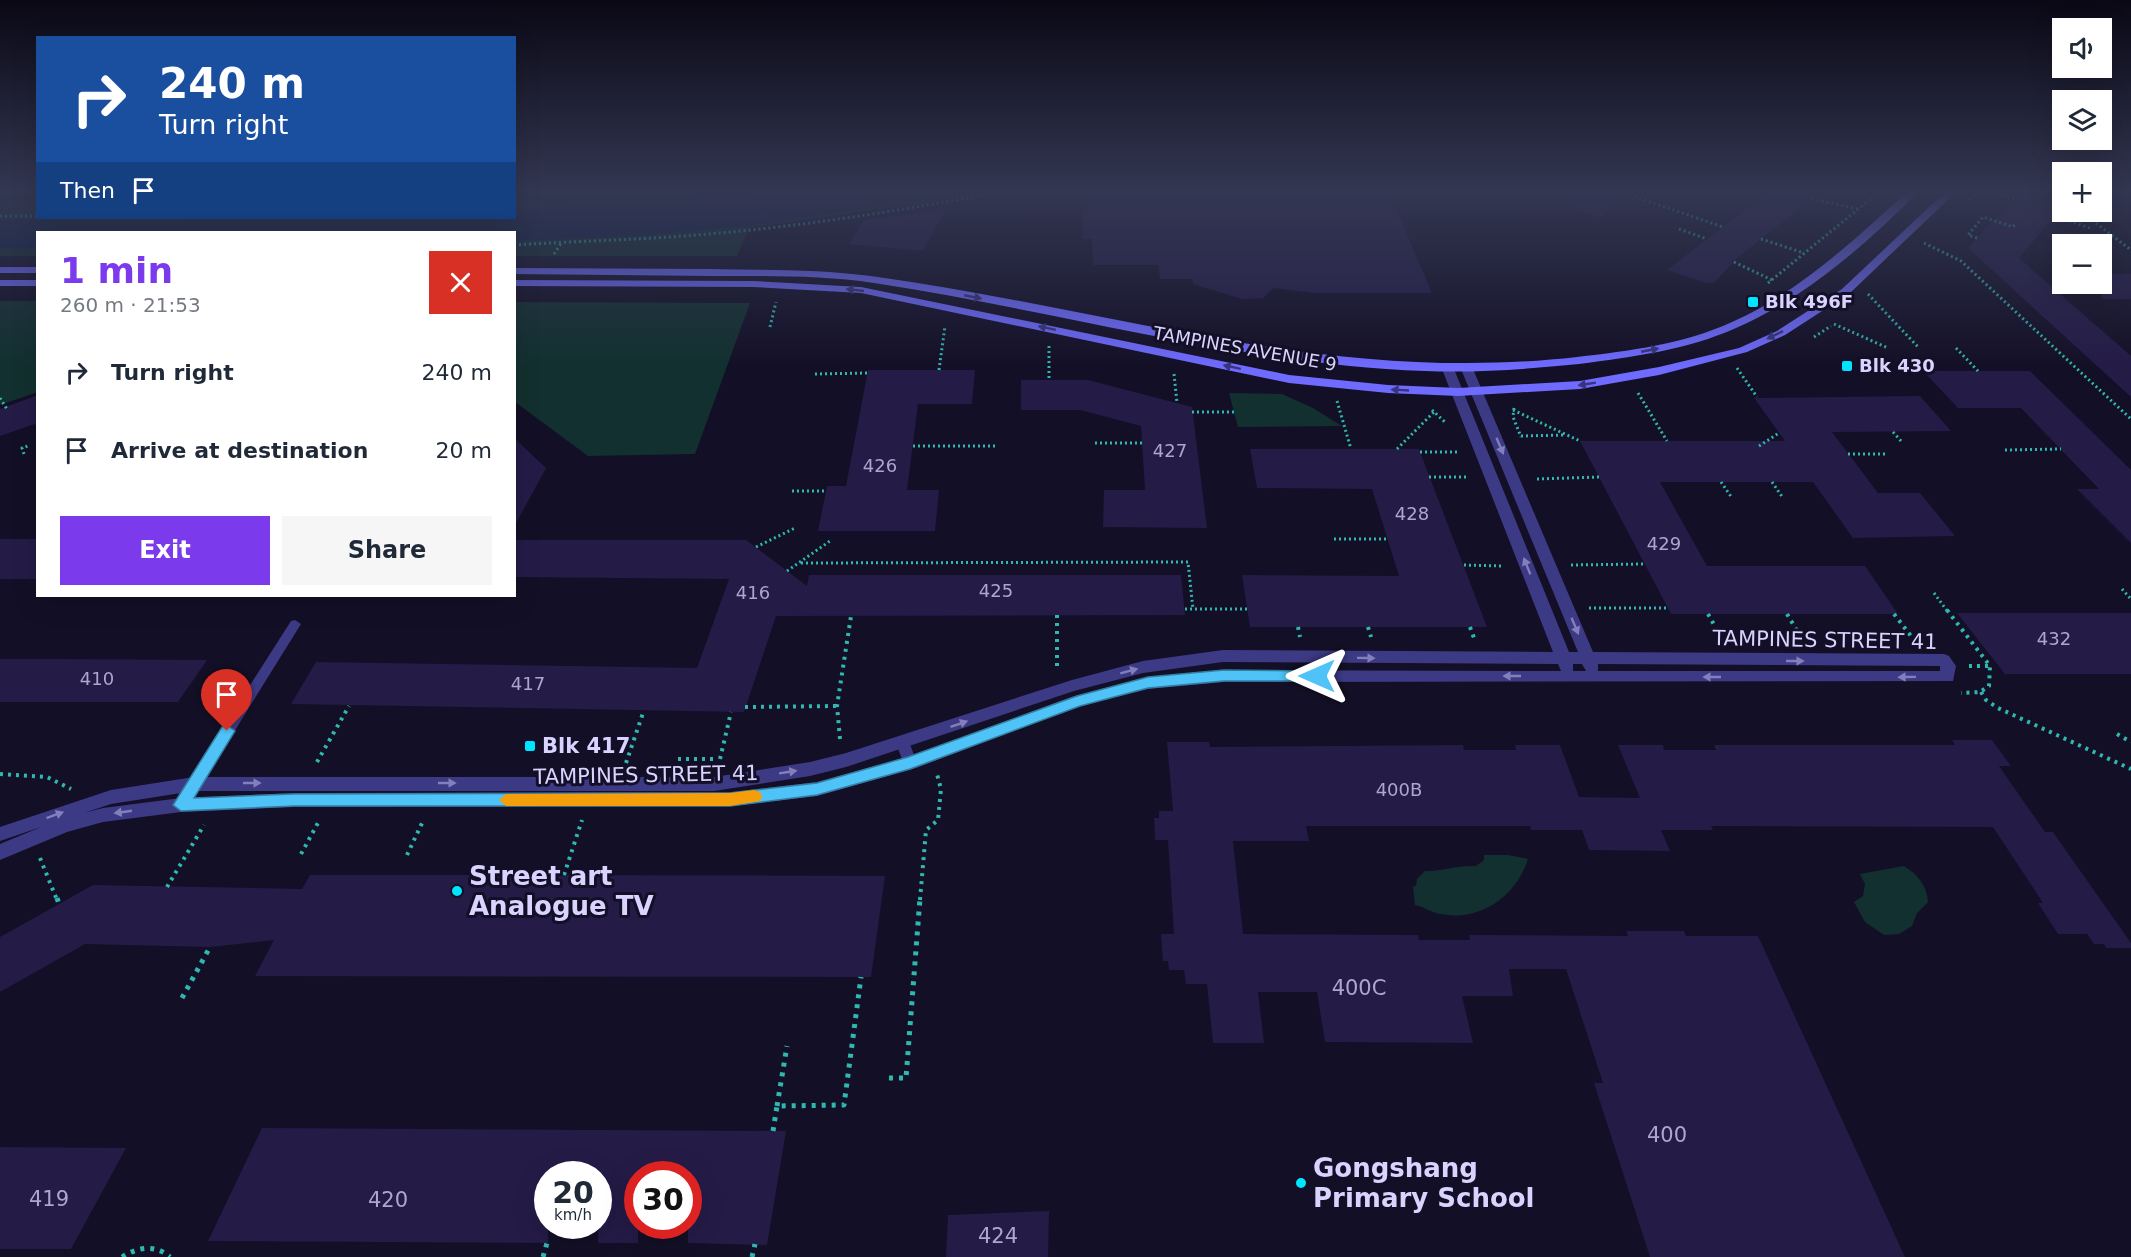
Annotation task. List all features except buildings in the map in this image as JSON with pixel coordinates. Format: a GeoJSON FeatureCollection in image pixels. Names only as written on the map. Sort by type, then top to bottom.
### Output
{"type":"FeatureCollection","features":[{"type":"Feature","properties":{"kind":"main road","name":"TAMPINES AVENUE 9"},"geometry":{"type":"LineString","coordinates":[[516,271],[797,273],[870,279],[1294,358],[1383,368],[1467,369],[1567,364],[1682,344],[1750,318],[1804,285],[1844,251]]}},
{"type":"Feature","properties":{"kind":"main road","name":"TAMPINES AVENUE 9"},"geometry":{"type":"LineString","coordinates":[[516,283],[753,284],[861,290],[1289,379],[1388,390],[1477,392],[1580,385],[1659,371],[1743,351],[1781,333],[1846,291],[1889,251]]}},
{"type":"Feature","properties":{"kind":"main road"},"geometry":{"type":"LineString","coordinates":[[0,270],[36,270]]}},
{"type":"Feature","properties":{"kind":"main road"},"geometry":{"type":"LineString","coordinates":[[0,284],[36,283]]}},
{"type":"Feature","properties":{"kind":"street"},"geometry":{"type":"LineString","coordinates":[[1448,369],[1571,676]]}},
{"type":"Feature","properties":{"kind":"street"},"geometry":{"type":"LineString","coordinates":[[1467,369],[1596,676]]}},
{"type":"Feature","properties":{"kind":"street","name":"TAMPINES STREET 41"},"geometry":{"type":"LineString","coordinates":[[0,834],[111,797],[194,784],[714,784],[810,769],[1075,693],[1148,682],[1224,676],[1947,677],[1948,666],[1944,660],[1564,660],[1223,656],[1143,667],[1075,693],[910,763],[817,789],[730,799],[294,800],[181,805],[103,815],[64,826],[0,852]]}},
{"type":"Feature","properties":{"kind":"lane"},"geometry":{"type":"LineString","coordinates":[[181,805],[295,624]]}},
{"type":"Feature","properties":{"kind":"lane"},"geometry":{"type":"LineString","coordinates":[[903,743],[910,763]]}},
{"type":"Feature","properties":{"kind":"path"},"geometry":{"type":"LineString","coordinates":[[1794,251],[1804,254]]}},
{"type":"Feature","properties":{"kind":"path"},"geometry":{"type":"LineString","coordinates":[[1761,288],[1808,251]]}},
{"type":"Feature","properties":{"kind":"path"},"geometry":{"type":"LineString","coordinates":[[1939,251],[1961,261],[2131,418]]}},
{"type":"Feature","properties":{"kind":"path"},"geometry":{"type":"LineString","coordinates":[[1734,262],[1772,280]]}},
{"type":"Feature","properties":{"kind":"path"},"geometry":{"type":"LineString","coordinates":[[1868,294],[1919,348]]}},
{"type":"Feature","properties":{"kind":"path"},"geometry":{"type":"LineString","coordinates":[[770,327],[777,298],[772,297]]}},
{"type":"Feature","properties":{"kind":"path"},"geometry":{"type":"LineString","coordinates":[[939,370],[946,322]]}},
{"type":"Feature","properties":{"kind":"path"},"geometry":{"type":"LineString","coordinates":[[1834,324],[1888,348]]}},
{"type":"Feature","properties":{"kind":"path"},"geometry":{"type":"LineString","coordinates":[[1049,342],[1049,380]]}},
{"type":"Feature","properties":{"kind":"path"},"geometry":{"type":"LineString","coordinates":[[1956,348],[1978,371]]}},
{"type":"Feature","properties":{"kind":"path"},"geometry":{"type":"LineString","coordinates":[[1173,367],[1177,404]]}},
{"type":"Feature","properties":{"kind":"path"},"geometry":{"type":"LineString","coordinates":[[1736,368],[1757,398]]}},
{"type":"Feature","properties":{"kind":"path"},"geometry":{"type":"LineString","coordinates":[[1906,368],[1927,368],[1929,371]]}},
{"type":"Feature","properties":{"kind":"path"},"geometry":{"type":"LineString","coordinates":[[815,374],[867,373]]}},
{"type":"Feature","properties":{"kind":"path"},"geometry":{"type":"LineString","coordinates":[[1636,390],[1667,441]]}},
{"type":"Feature","properties":{"kind":"path"},"geometry":{"type":"LineString","coordinates":[[1335,395],[1351,449]]}},
{"type":"Feature","properties":{"kind":"path"},"geometry":{"type":"LineString","coordinates":[[0,398],[7,409]]}},
{"type":"Feature","properties":{"kind":"path"},"geometry":{"type":"LineString","coordinates":[[1512,410],[1580,441]]}},
{"type":"Feature","properties":{"kind":"path"},"geometry":{"type":"LineString","coordinates":[[1397,449],[1432,411],[1446,422],[1449,432]]}},
{"type":"Feature","properties":{"kind":"path"},"geometry":{"type":"LineString","coordinates":[[1192,412],[1234,412]]}},
{"type":"Feature","properties":{"kind":"path"},"geometry":{"type":"LineString","coordinates":[[1893,432],[1902,442]]}},
{"type":"Feature","properties":{"kind":"path"},"geometry":{"type":"LineString","coordinates":[[1760,446],[1779,433]]}},
{"type":"Feature","properties":{"kind":"path"},"geometry":{"type":"LineString","coordinates":[[1521,436],[1566,435]]}},
{"type":"Feature","properties":{"kind":"path"},"geometry":{"type":"LineString","coordinates":[[1453,442],[1461,460]]}},
{"type":"Feature","properties":{"kind":"path"},"geometry":{"type":"LineString","coordinates":[[1095,443],[1142,443]]}},
{"type":"Feature","properties":{"kind":"path"},"geometry":{"type":"LineString","coordinates":[[24,454],[22,448],[28,446]]}},
{"type":"Feature","properties":{"kind":"path"},"geometry":{"type":"LineString","coordinates":[[913,446],[995,446]]}},
{"type":"Feature","properties":{"kind":"path"},"geometry":{"type":"LineString","coordinates":[[2005,450],[2061,449]]}},
{"type":"Feature","properties":{"kind":"path"},"geometry":{"type":"LineString","coordinates":[[1420,452],[1457,452]]}},
{"type":"Feature","properties":{"kind":"path"},"geometry":{"type":"LineString","coordinates":[[1848,454],[1886,454]]}},
{"type":"Feature","properties":{"kind":"path"},"geometry":{"type":"LineString","coordinates":[[1464,468],[1472,487]]}},
{"type":"Feature","properties":{"kind":"path"},"geometry":{"type":"LineString","coordinates":[[1429,477],[1468,477]]}},
{"type":"Feature","properties":{"kind":"path"},"geometry":{"type":"LineString","coordinates":[[1537,478],[1599,477]]}},
{"type":"Feature","properties":{"kind":"path"},"geometry":{"type":"LineString","coordinates":[[1721,482],[1732,498]]}},
{"type":"Feature","properties":{"kind":"path"},"geometry":{"type":"LineString","coordinates":[[1772,482],[1783,498]]}},
{"type":"Feature","properties":{"kind":"path"},"geometry":{"type":"LineString","coordinates":[[792,491],[826,491]]}},
{"type":"Feature","properties":{"kind":"path"},"geometry":{"type":"LineString","coordinates":[[756,547],[795,528]]}},
{"type":"Feature","properties":{"kind":"path"},"geometry":{"type":"LineString","coordinates":[[1334,540],[1388,539]]}},
{"type":"Feature","properties":{"kind":"path"},"geometry":{"type":"LineString","coordinates":[[788,571],[830,541]]}},
{"type":"Feature","properties":{"kind":"path"},"geometry":{"type":"LineString","coordinates":[[1500,556],[1509,576]]}},
{"type":"Feature","properties":{"kind":"path"},"geometry":{"type":"LineString","coordinates":[[801,562],[1188,562],[1194,609]]}},
{"type":"Feature","properties":{"kind":"path"},"geometry":{"type":"LineString","coordinates":[[1550,565],[1645,564]]}},
{"type":"Feature","properties":{"kind":"path"},"geometry":{"type":"LineString","coordinates":[[1464,565],[1504,566]]}},
{"type":"Feature","properties":{"kind":"path"},"geometry":{"type":"LineString","coordinates":[[2122,589],[2131,599]]}},
{"type":"Feature","properties":{"kind":"path"},"geometry":{"type":"LineString","coordinates":[[1934,593],[1990,666],[1989,686],[1980,692],[1949,693]]}},
{"type":"Feature","properties":{"kind":"path"},"geometry":{"type":"LineString","coordinates":[[1567,608],[1667,608]]}},
{"type":"Feature","properties":{"kind":"path"},"geometry":{"type":"LineString","coordinates":[[1185,609],[1247,609]]}},
{"type":"Feature","properties":{"kind":"path"},"geometry":{"type":"LineString","coordinates":[[1057,615],[1057,672]]}},
{"type":"Feature","properties":{"kind":"path"},"geometry":{"type":"LineString","coordinates":[[846,760],[840,739],[837,706],[851,616]]}},
{"type":"Feature","properties":{"kind":"path"},"geometry":{"type":"LineString","coordinates":[[1048,674],[1068,668]]}},
{"type":"Feature","properties":{"kind":"path"},"geometry":{"type":"LineString","coordinates":[[1980,692],[1986,700],[1998,708],[2131,769]]}},
{"type":"Feature","properties":{"kind":"path"},"geometry":{"type":"LineString","coordinates":[[304,783],[349,706]]}},
{"type":"Feature","properties":{"kind":"path"},"geometry":{"type":"LineString","coordinates":[[745,707],[837,706]]}},
{"type":"Feature","properties":{"kind":"path"},"geometry":{"type":"LineString","coordinates":[[620,784],[644,710]]}},
{"type":"Feature","properties":{"kind":"path"},"geometry":{"type":"LineString","coordinates":[[714,784],[731,712]]}},
{"type":"Feature","properties":{"kind":"path"},"geometry":{"type":"LineString","coordinates":[[2117,734],[2131,742]]}},
{"type":"Feature","properties":{"kind":"path"},"geometry":{"type":"LineString","coordinates":[[831,742],[851,735]]}},
{"type":"Feature","properties":{"kind":"path"},"geometry":{"type":"LineString","coordinates":[[674,759],[731,758]]}},
{"type":"Feature","properties":{"kind":"path"},"geometry":{"type":"LineString","coordinates":[[616,760],[639,760]]}},
{"type":"Feature","properties":{"kind":"path"},"geometry":{"type":"LineString","coordinates":[[307,762],[328,762]]}},
{"type":"Feature","properties":{"kind":"path"},"geometry":{"type":"LineString","coordinates":[[889,1078],[906,1078],[926,830],[938,820],[941,789],[936,768]]}},
{"type":"Feature","properties":{"kind":"path"},"geometry":{"type":"LineString","coordinates":[[0,774],[44,776],[63,782],[74,792],[63,796]]}},
{"type":"Feature","properties":{"kind":"path"},"geometry":{"type":"LineString","coordinates":[[308,820],[331,820]]}},
{"type":"Feature","properties":{"kind":"path"},"geometry":{"type":"LineString","coordinates":[[301,854],[320,820]]}},
{"type":"Feature","properties":{"kind":"path"},"geometry":{"type":"LineString","coordinates":[[571,820],[593,820]]}},
{"type":"Feature","properties":{"kind":"path"},"geometry":{"type":"LineString","coordinates":[[564,875],[582,820]]}},
{"type":"Feature","properties":{"kind":"path"},"geometry":{"type":"LineString","coordinates":[[167,886],[207,821]]}},
{"type":"Feature","properties":{"kind":"path"},"geometry":{"type":"LineString","coordinates":[[411,821],[434,821]]}},
{"type":"Feature","properties":{"kind":"path"},"geometry":{"type":"LineString","coordinates":[[407,855],[423,821]]}},
{"type":"Feature","properties":{"kind":"path"},"geometry":{"type":"LineString","coordinates":[[38,854],[59,904]]}},
{"type":"Feature","properties":{"kind":"path"},"geometry":{"type":"LineString","coordinates":[[182,998],[210,947]]}},
{"type":"Feature","properties":{"kind":"path"},"geometry":{"type":"LineString","coordinates":[[777,1106],[844,1105],[861,977]]}},
{"type":"Feature","properties":{"kind":"path"},"geometry":{"type":"LineString","coordinates":[[773,1131],[787,1046]]}},
{"type":"Feature","properties":{"kind":"path"},"geometry":{"type":"LineString","coordinates":[[543,1257],[547,1243]]}},
{"type":"Feature","properties":{"kind":"path"},"geometry":{"type":"LineString","coordinates":[[752,1257],[754,1244]]}},
{"type":"Feature","properties":{"kind":"path"},"geometry":{"type":"LineString","coordinates":[[122,1257],[141,1249],[154,1248],[164,1251],[170,1257]]}},
{"type":"Feature","properties":{"kind":"green space"},"geometry":{"type":"Polygon","coordinates":[[[0,251],[36,251],[36,256],[0,256],[0,251]]]}},
{"type":"Feature","properties":{"kind":"green space"},"geometry":{"type":"Polygon","coordinates":[[[516,251],[739,251],[737,256],[516,256],[516,251]]]}},
{"type":"Feature","properties":{"kind":"green space"},"geometry":{"type":"Polygon","coordinates":[[[0,301],[36,301],[36,393],[0,405],[0,301]]]}},
{"type":"Feature","properties":{"kind":"green space"},"geometry":{"type":"Polygon","coordinates":[[[516,302],[750,303],[695,454],[588,456],[516,403],[516,302]]]}},
{"type":"Feature","properties":{"kind":"green space"},"geometry":{"type":"Polygon","coordinates":[[[1229,393],[1282,394],[1313,408],[1342,426],[1238,427],[1229,393]]]}},
{"type":"Feature","properties":{"kind":"green space"},"geometry":{"type":"Polygon","coordinates":[[[1484,855],[1508,855],[1528,859],[1515,884],[1495,903],[1470,914],[1456,915],[1438,913],[1415,905],[1413,886],[1416,886],[1417,879],[1425,871],[1476,866],[1484,860],[1484,855]]]}},
{"type":"Feature","properties":{"kind":"green space"},"geometry":{"type":"Polygon","coordinates":[[[1904,866],[1913,873],[1926,890],[1928,902],[1917,913],[1912,926],[1899,934],[1884,935],[1865,922],[1854,902],[1863,896],[1865,884],[1860,874],[1904,866]]]}},
{"type":"Feature","properties":{"kind":"slow traffic"},"geometry":{"type":"LineString","coordinates":[[506,800],[754,797]]}},
{"type":"Feature","properties":{"kind":"place","name":"Blk 496F"},"geometry":{"type":"Point","coordinates":[1753,302]}},
{"type":"Feature","properties":{"kind":"place","name":"Blk 430"},"geometry":{"type":"Point","coordinates":[1847,366]}},
{"type":"Feature","properties":{"kind":"place","name":"Blk 417"},"geometry":{"type":"Point","coordinates":[530,746]}},
{"type":"Feature","properties":{"kind":"place","name":"Street art Analogue TV"},"geometry":{"type":"Point","coordinates":[457,891]}},
{"type":"Feature","properties":{"kind":"place","name":"Gongshang Primary School"},"geometry":{"type":"Point","coordinates":[1301,1183]}},
{"type":"Feature","properties":{"kind":"route"},"geometry":{"type":"LineString","coordinates":[[227,731],[181,805],[294,800],[730,799],[817,789],[910,763],[1077,701],[1148,682],[1224,676],[1317,676]]}}]}
